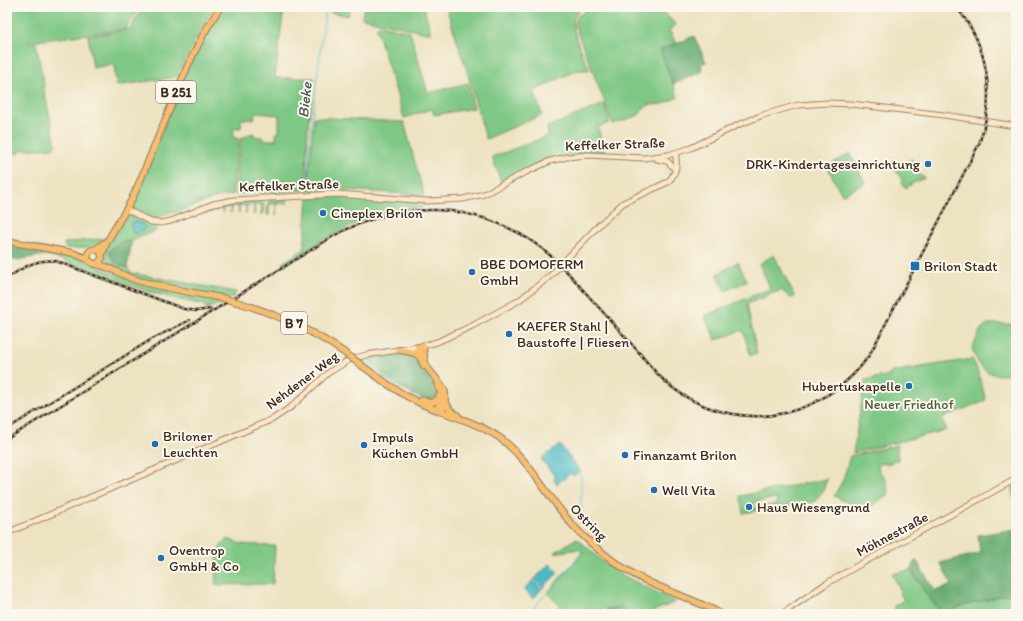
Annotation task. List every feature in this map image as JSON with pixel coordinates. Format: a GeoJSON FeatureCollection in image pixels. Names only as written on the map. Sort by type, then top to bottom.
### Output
{"type":"FeatureCollection","features":[{"type":"Feature","properties":{"kind":"main road","name":"B 251"},"geometry":{"type":"LineString","coordinates":[[102,256],[108,240],[126,209],[147,166],[184,72],[203,35],[220,7]]}},
{"type":"Feature","properties":{"kind":"main road","name":"B 251"},"geometry":{"type":"LineString","coordinates":[[96,249],[108,240]]}},
{"type":"Feature","properties":{"kind":"main road","name":"B 7"},"geometry":{"type":"LineString","coordinates":[[7,241],[74,253],[87,259],[91,263],[109,268],[123,275],[147,283],[222,298],[268,312],[312,332],[410,398],[462,420]]}},
{"type":"Feature","properties":{"kind":"main road"},"geometry":{"type":"LineString","coordinates":[[96,249],[100,251],[109,268]]}},
{"type":"Feature","properties":{"kind":"main road","name":"B 7"},"geometry":{"type":"LineString","coordinates":[[74,253],[96,249]]}},
{"type":"Feature","properties":{"kind":"main road"},"geometry":{"type":"LineString","coordinates":[[87,259],[87,254],[89,251]]}},
{"type":"Feature","properties":{"kind":"main road"},"geometry":{"type":"LineString","coordinates":[[96,264],[99,263],[102,256]]}},
{"type":"Feature","properties":{"kind":"main road"},"geometry":{"type":"LineString","coordinates":[[420,358],[421,346]]}},
{"type":"Feature","properties":{"kind":"main road","name":"B 7"},"geometry":{"type":"LineString","coordinates":[[421,346],[426,365],[443,386],[446,393],[446,402],[450,410],[462,420]]}},
{"type":"Feature","properties":{"kind":"main road"},"geometry":{"type":"LineString","coordinates":[[399,350],[415,353],[442,388],[443,394],[439,411]]}},
{"type":"Feature","properties":{"kind":"main road","name":"B 7"},"geometry":{"type":"LineString","coordinates":[[410,398],[435,402],[439,399],[440,395],[438,384]]}},
{"type":"Feature","properties":{"kind":"main road"},"geometry":{"type":"LineString","coordinates":[[439,411],[446,402]]}},
{"type":"Feature","properties":{"kind":"main road","name":"Ostring"},"geometry":{"type":"LineString","coordinates":[[462,420],[488,431],[512,449],[523,461],[566,518],[610,559],[647,582],[690,599],[721,614]]}},
{"type":"Feature","properties":{"kind":"street","name":"Keffelker Straße"},"geometry":{"type":"LineString","coordinates":[[126,209],[149,221],[161,223],[171,221],[213,204],[234,200],[332,194],[428,201],[463,199],[484,194],[534,168],[558,159],[592,155],[644,158],[674,154],[763,115],[798,105],[828,103],[851,104],[1016,126]]}},
{"type":"Feature","properties":{"kind":"street"},"geometry":{"type":"LineString","coordinates":[[673,176],[674,154]]}},
{"type":"Feature","properties":{"kind":"street"},"geometry":{"type":"LineString","coordinates":[[673,176],[676,169],[674,154]]}},
{"type":"Feature","properties":{"kind":"street"},"geometry":{"type":"LineString","coordinates":[[644,158],[666,160],[673,167]]}},
{"type":"Feature","properties":{"kind":"street","name":"Nehdener Weg"},"geometry":{"type":"LineString","coordinates":[[7,533],[272,418],[291,407],[328,373],[349,360],[366,355],[421,346],[450,337],[518,301],[549,277],[612,212],[627,201],[664,185],[673,176]]}},
{"type":"Feature","properties":{"kind":"street","name":"Möhnestraße"},"geometry":{"type":"LineString","coordinates":[[782,614],[824,585],[1016,479]]}},
{"type":"Feature","properties":{"kind":"green space"},"geometry":{"type":"Polygon","coordinates":[[[7,7],[139,7],[126,29],[30,42],[31,44],[36,43],[43,86],[56,145],[53,148],[21,150],[20,153],[7,154],[7,7]]]}},
{"type":"Feature","properties":{"kind":"green space"},"geometry":{"type":"Polygon","coordinates":[[[142,7],[214,7],[176,77],[116,86],[114,64],[93,68],[88,36],[130,29],[142,7]]]}},
{"type":"Feature","properties":{"kind":"green space"},"geometry":{"type":"Polygon","coordinates":[[[224,7],[284,7],[275,78],[314,78],[308,127],[305,190],[235,194],[241,139],[253,133],[256,137],[262,137],[264,140],[276,140],[276,133],[279,133],[279,115],[255,113],[254,119],[241,119],[241,128],[234,128],[233,137],[239,139],[232,195],[217,197],[159,217],[156,221],[148,219],[133,209],[133,204],[184,78],[209,29],[224,7]]]}},
{"type":"Feature","properties":{"kind":"green space"},"geometry":{"type":"Polygon","coordinates":[[[309,7],[350,7],[348,16],[309,7]]]}},
{"type":"Feature","properties":{"kind":"green space"},"geometry":{"type":"Polygon","coordinates":[[[364,7],[424,7],[431,34],[362,18],[364,7]]]}},
{"type":"Feature","properties":{"kind":"green space"},"geometry":{"type":"Polygon","coordinates":[[[446,7],[585,7],[578,11],[573,20],[575,34],[589,70],[577,70],[534,91],[542,115],[486,139],[466,68],[446,7]]]}},
{"type":"Feature","properties":{"kind":"green space"},"geometry":{"type":"Polygon","coordinates":[[[592,7],[659,7],[676,25],[669,30],[676,43],[661,50],[678,97],[663,104],[649,105],[642,109],[640,114],[637,116],[613,124],[575,25],[577,16],[592,7]]]}},
{"type":"Feature","properties":{"kind":"green space"},"geometry":{"type":"Polygon","coordinates":[[[380,25],[410,32],[428,93],[468,83],[474,108],[434,115],[432,109],[404,118],[377,30],[377,27],[380,25]]]}},
{"type":"Feature","properties":{"kind":"green space"},"geometry":{"type":"Polygon","coordinates":[[[694,36],[706,62],[701,64],[702,72],[673,84],[660,50],[694,36]]]}},
{"type":"Feature","properties":{"kind":"green space"},"geometry":{"type":"Polygon","coordinates":[[[604,104],[610,123],[598,127],[604,151],[603,153],[563,157],[502,184],[492,157],[548,136],[547,127],[604,104]]]}},
{"type":"Feature","properties":{"kind":"green space"},"geometry":{"type":"Polygon","coordinates":[[[314,117],[404,122],[424,195],[343,190],[307,190],[314,117]]]}},
{"type":"Feature","properties":{"kind":"green space"},"geometry":{"type":"Polygon","coordinates":[[[850,153],[865,183],[842,195],[827,167],[850,153]]]}},
{"type":"Feature","properties":{"kind":"green space"},"geometry":{"type":"Polygon","coordinates":[[[912,159],[916,173],[925,178],[906,188],[902,184],[902,180],[895,169],[912,159]]]}},
{"type":"Feature","properties":{"kind":"green space"},"geometry":{"type":"Polygon","coordinates":[[[338,196],[427,203],[421,206],[422,208],[392,212],[346,228],[284,266],[282,263],[304,249],[308,198],[338,196]]]}},
{"type":"Feature","properties":{"kind":"green space"},"geometry":{"type":"Polygon","coordinates":[[[288,198],[287,204],[277,203],[276,216],[276,204],[269,204],[269,215],[267,215],[268,202],[270,200],[288,198]]]}},
{"type":"Feature","properties":{"kind":"green space"},"geometry":{"type":"Polygon","coordinates":[[[260,200],[264,203],[263,213],[261,215],[262,205],[255,204],[254,215],[254,205],[247,205],[246,214],[246,205],[239,206],[239,213],[238,206],[231,206],[231,213],[230,207],[223,208],[223,213],[222,209],[218,209],[205,214],[206,209],[225,203],[260,200]]]}},
{"type":"Feature","properties":{"kind":"green space"},"geometry":{"type":"Polygon","coordinates":[[[128,215],[150,223],[157,230],[132,241],[119,242],[122,266],[127,267],[131,273],[236,292],[232,299],[146,281],[112,268],[105,258],[104,253],[123,219],[128,215]],[[136,222],[132,223],[133,233],[143,224],[136,222]]]}},
{"type":"Feature","properties":{"kind":"green space"},"geometry":{"type":"Polygon","coordinates":[[[108,238],[97,244],[82,248],[65,248],[64,243],[108,238]]]}},
{"type":"Feature","properties":{"kind":"green space"},"geometry":{"type":"Polygon","coordinates":[[[132,241],[127,267],[115,263],[109,253],[111,249],[118,243],[132,241]]]}},
{"type":"Feature","properties":{"kind":"green space"},"geometry":{"type":"Polygon","coordinates":[[[7,242],[47,249],[46,255],[15,260],[7,258],[7,242]]]}},
{"type":"Feature","properties":{"kind":"green space"},"geometry":{"type":"Polygon","coordinates":[[[47,249],[72,255],[117,275],[224,302],[207,309],[204,305],[144,290],[46,255],[47,249]]]}},
{"type":"Feature","properties":{"kind":"green space"},"geometry":{"type":"Polygon","coordinates":[[[774,255],[795,297],[791,298],[781,290],[747,304],[757,354],[750,355],[743,330],[716,340],[704,316],[769,289],[769,285],[759,264],[774,255]]]}},
{"type":"Feature","properties":{"kind":"green space"},"geometry":{"type":"Polygon","coordinates":[[[738,262],[747,281],[725,291],[717,274],[738,262]]]}},
{"type":"Feature","properties":{"kind":"green space"},"geometry":{"type":"Polygon","coordinates":[[[988,324],[1016,324],[1016,374],[999,375],[988,372],[975,357],[972,348],[981,329],[988,324]]]}},
{"type":"Feature","properties":{"kind":"green space"},"geometry":{"type":"Polygon","coordinates":[[[393,354],[408,354],[415,356],[414,359],[420,370],[437,391],[435,397],[428,398],[410,391],[389,377],[367,358],[393,354]]]}},
{"type":"Feature","properties":{"kind":"green space"},"geometry":{"type":"Polygon","coordinates":[[[415,356],[438,389],[439,392],[435,400],[423,399],[406,392],[359,360],[367,358],[382,372],[400,385],[437,391],[420,370],[414,358],[415,356]]]}},
{"type":"Feature","properties":{"kind":"green space","name":"Neuer Friedhof"},"geometry":{"type":"Polygon","coordinates":[[[972,359],[976,366],[986,400],[942,418],[946,430],[853,453],[865,380],[890,375],[891,372],[972,359]]]}},
{"type":"Feature","properties":{"kind":"green space"},"geometry":{"type":"Polygon","coordinates":[[[897,445],[898,460],[894,460],[891,463],[878,464],[879,472],[884,476],[886,482],[888,494],[865,511],[834,496],[843,480],[850,456],[897,445]]]}},
{"type":"Feature","properties":{"kind":"green space"},"geometry":{"type":"Polygon","coordinates":[[[827,479],[823,491],[814,502],[743,513],[740,496],[827,479]],[[776,498],[754,502],[755,508],[777,504],[776,498]]]}},
{"type":"Feature","properties":{"kind":"green space"},"geometry":{"type":"Polygon","coordinates":[[[1016,484],[1016,511],[1012,486],[1016,484]]]}},
{"type":"Feature","properties":{"kind":"green space"},"geometry":{"type":"Polygon","coordinates":[[[1016,529],[1016,592],[959,607],[948,614],[943,614],[926,594],[911,570],[916,560],[935,591],[952,585],[940,563],[980,553],[978,535],[1016,529]]]}},
{"type":"Feature","properties":{"kind":"green space"},"geometry":{"type":"Polygon","coordinates":[[[228,539],[241,544],[275,546],[273,584],[217,585],[215,583],[218,552],[220,547],[228,539]]]}},
{"type":"Feature","properties":{"kind":"green space"},"geometry":{"type":"Polygon","coordinates":[[[575,539],[579,540],[602,561],[624,576],[676,602],[646,614],[627,614],[624,608],[620,607],[562,614],[564,610],[548,593],[583,552],[579,549],[554,553],[575,539]]]}},
{"type":"Feature","properties":{"kind":"green space"},"geometry":{"type":"Polygon","coordinates":[[[911,570],[926,594],[943,614],[898,614],[894,606],[904,600],[892,574],[911,570]]]}},
{"type":"Feature","properties":{"kind":"green space"},"geometry":{"type":"Polygon","coordinates":[[[1009,594],[1016,601],[1016,614],[948,614],[958,607],[1009,594]]]}},
{"type":"Feature","properties":{"kind":"green space"},"geometry":{"type":"Polygon","coordinates":[[[620,608],[625,614],[610,614],[606,609],[620,608]]]}},
{"type":"Feature","properties":{"kind":"water"},"geometry":{"type":"Polygon","coordinates":[[[133,222],[145,226],[146,228],[133,234],[131,224],[133,222]]]}},
{"type":"Feature","properties":{"kind":"water"},"geometry":{"type":"Polygon","coordinates":[[[560,445],[581,472],[573,476],[571,473],[557,484],[553,480],[556,478],[541,459],[560,445]]]}},
{"type":"Feature","properties":{"kind":"water"},"geometry":{"type":"Polygon","coordinates":[[[550,564],[558,573],[543,588],[534,579],[550,564]]]}},
{"type":"Feature","properties":{"kind":"water"},"geometry":{"type":"Polygon","coordinates":[[[533,580],[542,589],[533,599],[524,589],[533,580]]]}},
{"type":"Feature","properties":{"kind":"waterway","name":"Bieke"},"geometry":{"type":"LineString","coordinates":[[306,190],[310,134],[325,13]]}},
{"type":"Feature","properties":{"kind":"waterway"},"geometry":{"type":"LineString","coordinates":[[581,476],[581,510]]}},
{"type":"Feature","properties":{"kind":"waterway"},"geometry":{"type":"LineString","coordinates":[[528,614],[580,555],[582,545]]}},
{"type":"Feature","properties":{"kind":"railway"},"geometry":{"type":"LineString","coordinates":[[7,439],[335,235],[371,219],[396,213],[422,210],[452,211],[483,218],[513,230],[540,247],[565,269],[659,376],[668,384],[694,401],[724,412],[754,416],[785,413],[810,405],[822,399],[843,384],[853,375],[870,354],[979,144],[987,108],[988,90],[986,72],[976,38],[956,7]]}},
{"type":"Feature","properties":{"kind":"railway"},"geometry":{"type":"LineString","coordinates":[[7,278],[24,267],[36,262],[49,260],[56,261],[184,309],[196,311],[211,309]]}},
{"type":"Feature","properties":{"kind":"railway"},"geometry":{"type":"LineString","coordinates":[[7,429],[152,339],[190,320]]}},
{"type":"Feature","properties":{"kind":"place","name":"DRK-Kindertageseinrichtung"},"geometry":{"type":"Point","coordinates":[928,164]}},
{"type":"Feature","properties":{"kind":"place","name":"Cineplex Brilon"},"geometry":{"type":"Point","coordinates":[323,213]}},
{"type":"Feature","properties":{"kind":"place","name":"Brilon Stadt"},"geometry":{"type":"Point","coordinates":[915,266]}},
{"type":"Feature","properties":{"kind":"place","name":"BBE DOMOFERM GmbH"},"geometry":{"type":"Point","coordinates":[472,272]}},
{"type":"Feature","properties":{"kind":"place","name":"KAEFER Stahl | Baustoffe | Fliesen"},"geometry":{"type":"Point","coordinates":[509,334]}},
{"type":"Feature","properties":{"kind":"place","name":"Hubertuskapelle"},"geometry":{"type":"Point","coordinates":[909,386]}},
{"type":"Feature","properties":{"kind":"place","name":"Briloner Leuchten"},"geometry":{"type":"Point","coordinates":[155,444]}},
{"type":"Feature","properties":{"kind":"place","name":"Impuls Küchen GmbH"},"geometry":{"type":"Point","coordinates":[364,445]}},
{"type":"Feature","properties":{"kind":"place","name":"Finanzamt Brilon"},"geometry":{"type":"Point","coordinates":[625,455]}},
{"type":"Feature","properties":{"kind":"place","name":"Well Vita"},"geometry":{"type":"Point","coordinates":[654,490]}},
{"type":"Feature","properties":{"kind":"place","name":"Haus Wiesengrund"},"geometry":{"type":"Point","coordinates":[749,507]}},
{"type":"Feature","properties":{"kind":"place","name":"Oventrop GmbH & Co"},"geometry":{"type":"Point","coordinates":[161,558]}}]}
